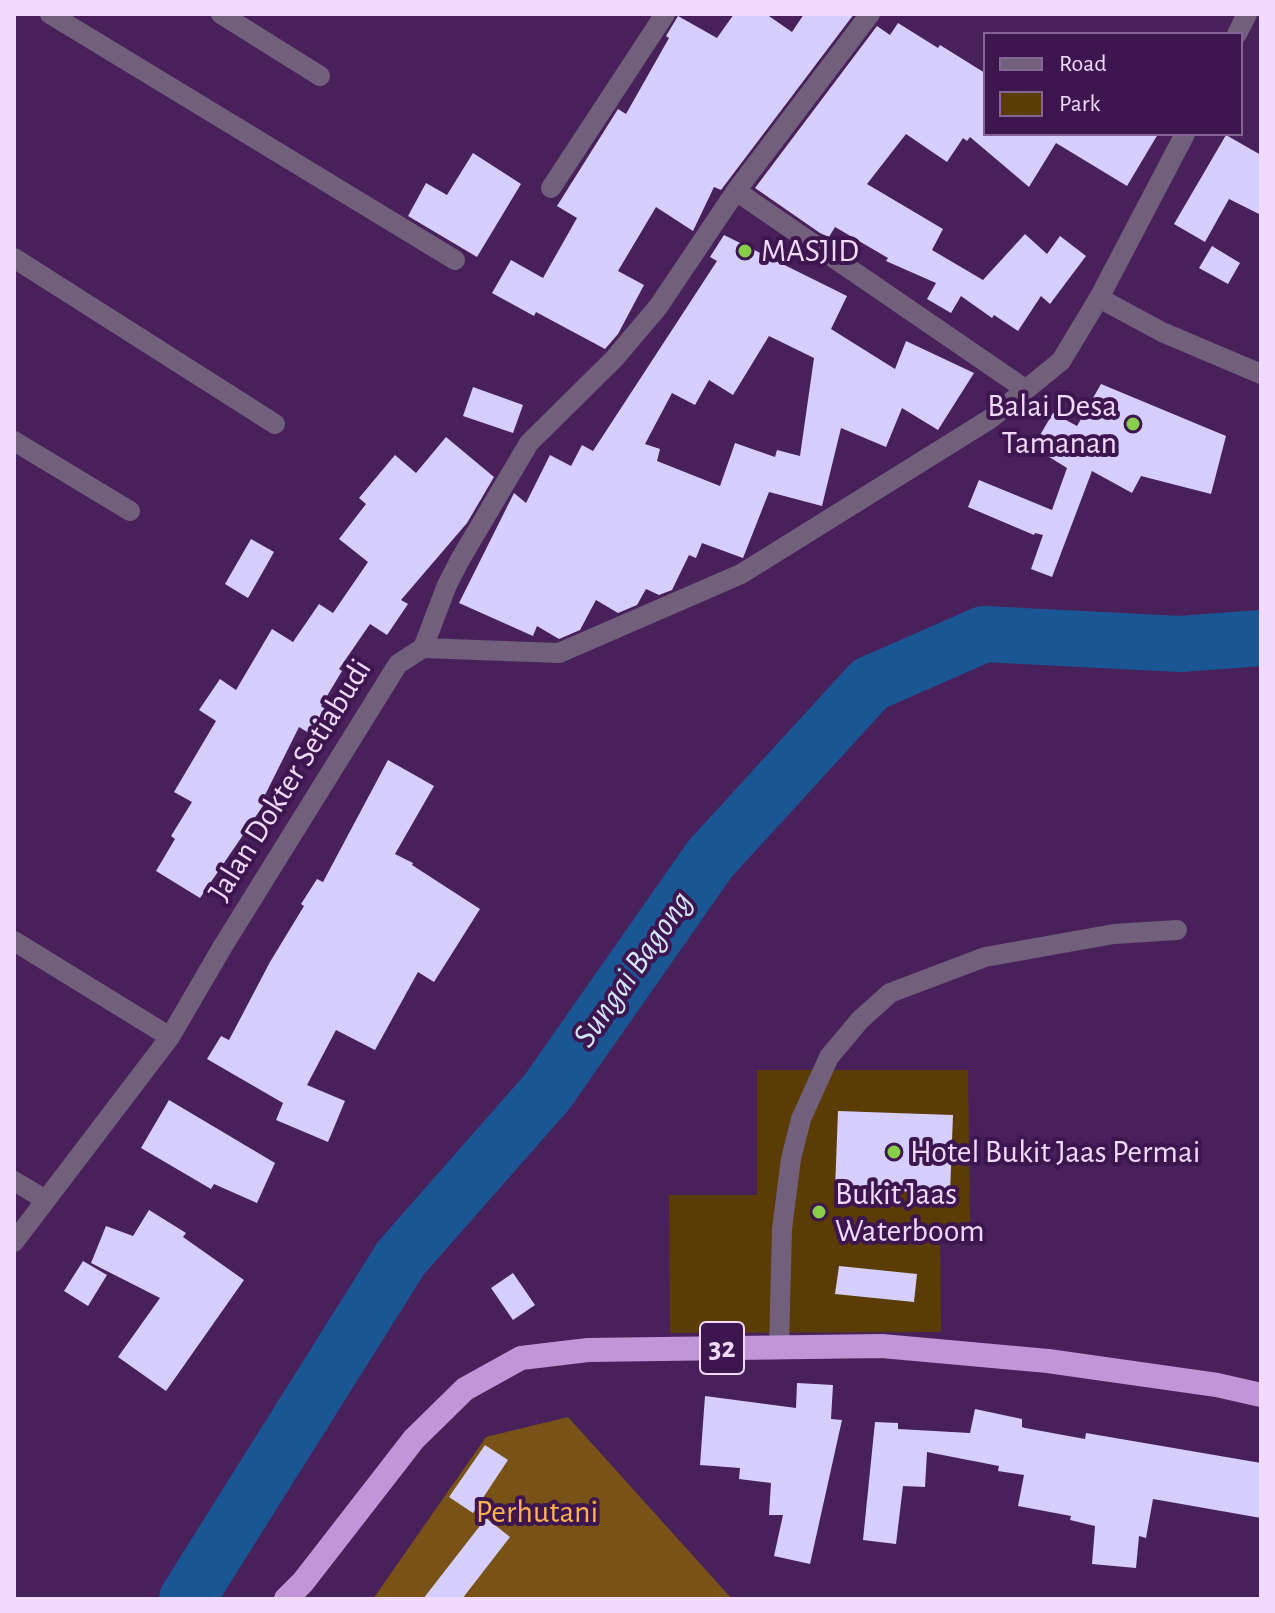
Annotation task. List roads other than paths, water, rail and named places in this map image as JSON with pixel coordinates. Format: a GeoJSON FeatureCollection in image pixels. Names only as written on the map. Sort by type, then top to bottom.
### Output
{"type":"FeatureCollection","features":[{"type":"Feature","properties":{"kind":"highway","name":"32"},"geometry":{"type":"LineString","coordinates":[[286,1599],[303,1582],[414,1439],[465,1389],[521,1358],[588,1350],[882,1346],[1048,1361],[1217,1385],[1261,1395]]}},
{"type":"Feature","properties":{"kind":"street"},"geometry":{"type":"LineString","coordinates":[[221,14],[320,76]]}},
{"type":"Feature","properties":{"kind":"street"},"geometry":{"type":"LineString","coordinates":[[551,188],[665,14]]}},
{"type":"Feature","properties":{"kind":"street"},"geometry":{"type":"LineString","coordinates":[[870,14],[736,191],[658,307],[614,359],[529,443],[447,585],[423,648],[559,653],[741,574],[990,419],[1061,361],[1099,298],[1184,136]]}},
{"type":"Feature","properties":{"kind":"street"},"geometry":{"type":"LineString","coordinates":[[1238,32],[1247,14]]}},
{"type":"Feature","properties":{"kind":"street"},"geometry":{"type":"LineString","coordinates":[[59,16],[455,260]]}},
{"type":"Feature","properties":{"kind":"street"},"geometry":{"type":"LineString","coordinates":[[736,191],[1025,389]]}},
{"type":"Feature","properties":{"kind":"street"},"geometry":{"type":"LineString","coordinates":[[14,258],[275,424]]}},
{"type":"Feature","properties":{"kind":"street"},"geometry":{"type":"LineString","coordinates":[[1099,298],[1162,332],[1261,374]]}},
{"type":"Feature","properties":{"kind":"street"},"geometry":{"type":"LineString","coordinates":[[14,441],[130,511]]}},
{"type":"Feature","properties":{"kind":"street","name":"Jalan Dokter Setiabudi"},"geometry":{"type":"LineString","coordinates":[[14,1242],[170,1037],[398,664],[423,648]]}},
{"type":"Feature","properties":{"kind":"street"},"geometry":{"type":"LineString","coordinates":[[779,1347],[782,1229],[791,1159],[801,1119],[829,1057],[860,1020],[890,993],[985,957],[1114,934],[1177,930]]}},
{"type":"Feature","properties":{"kind":"street"},"geometry":{"type":"LineString","coordinates":[[14,941],[170,1037]]}},
{"type":"Feature","properties":{"kind":"street"},"geometry":{"type":"LineString","coordinates":[[14,1181],[46,1200]]}},
{"type":"Feature","properties":{"kind":"waterway","name":"Sungai Bagong"},"geometry":{"type":"LineString","coordinates":[[187,1599],[401,1258],[547,1092],[710,859],[870,684],[984,634],[1180,644],[1261,638]]}},
{"type":"Feature","properties":{"kind":"place","name":"MASJID"},"geometry":{"type":"Point","coordinates":[745,251]}},
{"type":"Feature","properties":{"kind":"place","name":"Balai Desa Tamanan"},"geometry":{"type":"Point","coordinates":[1133,424]}},
{"type":"Feature","properties":{"kind":"place","name":"Hotel Bukit Jaas Permai"},"geometry":{"type":"Point","coordinates":[894,1152]}},
{"type":"Feature","properties":{"kind":"place","name":"Bukit Jaas Waterboom"},"geometry":{"type":"Point","coordinates":[819,1212]}},
{"type":"Feature","properties":{"kind":"park label","name":"Perhutani"},"geometry":{"type":"Point","coordinates":[537,1512]}}]}
